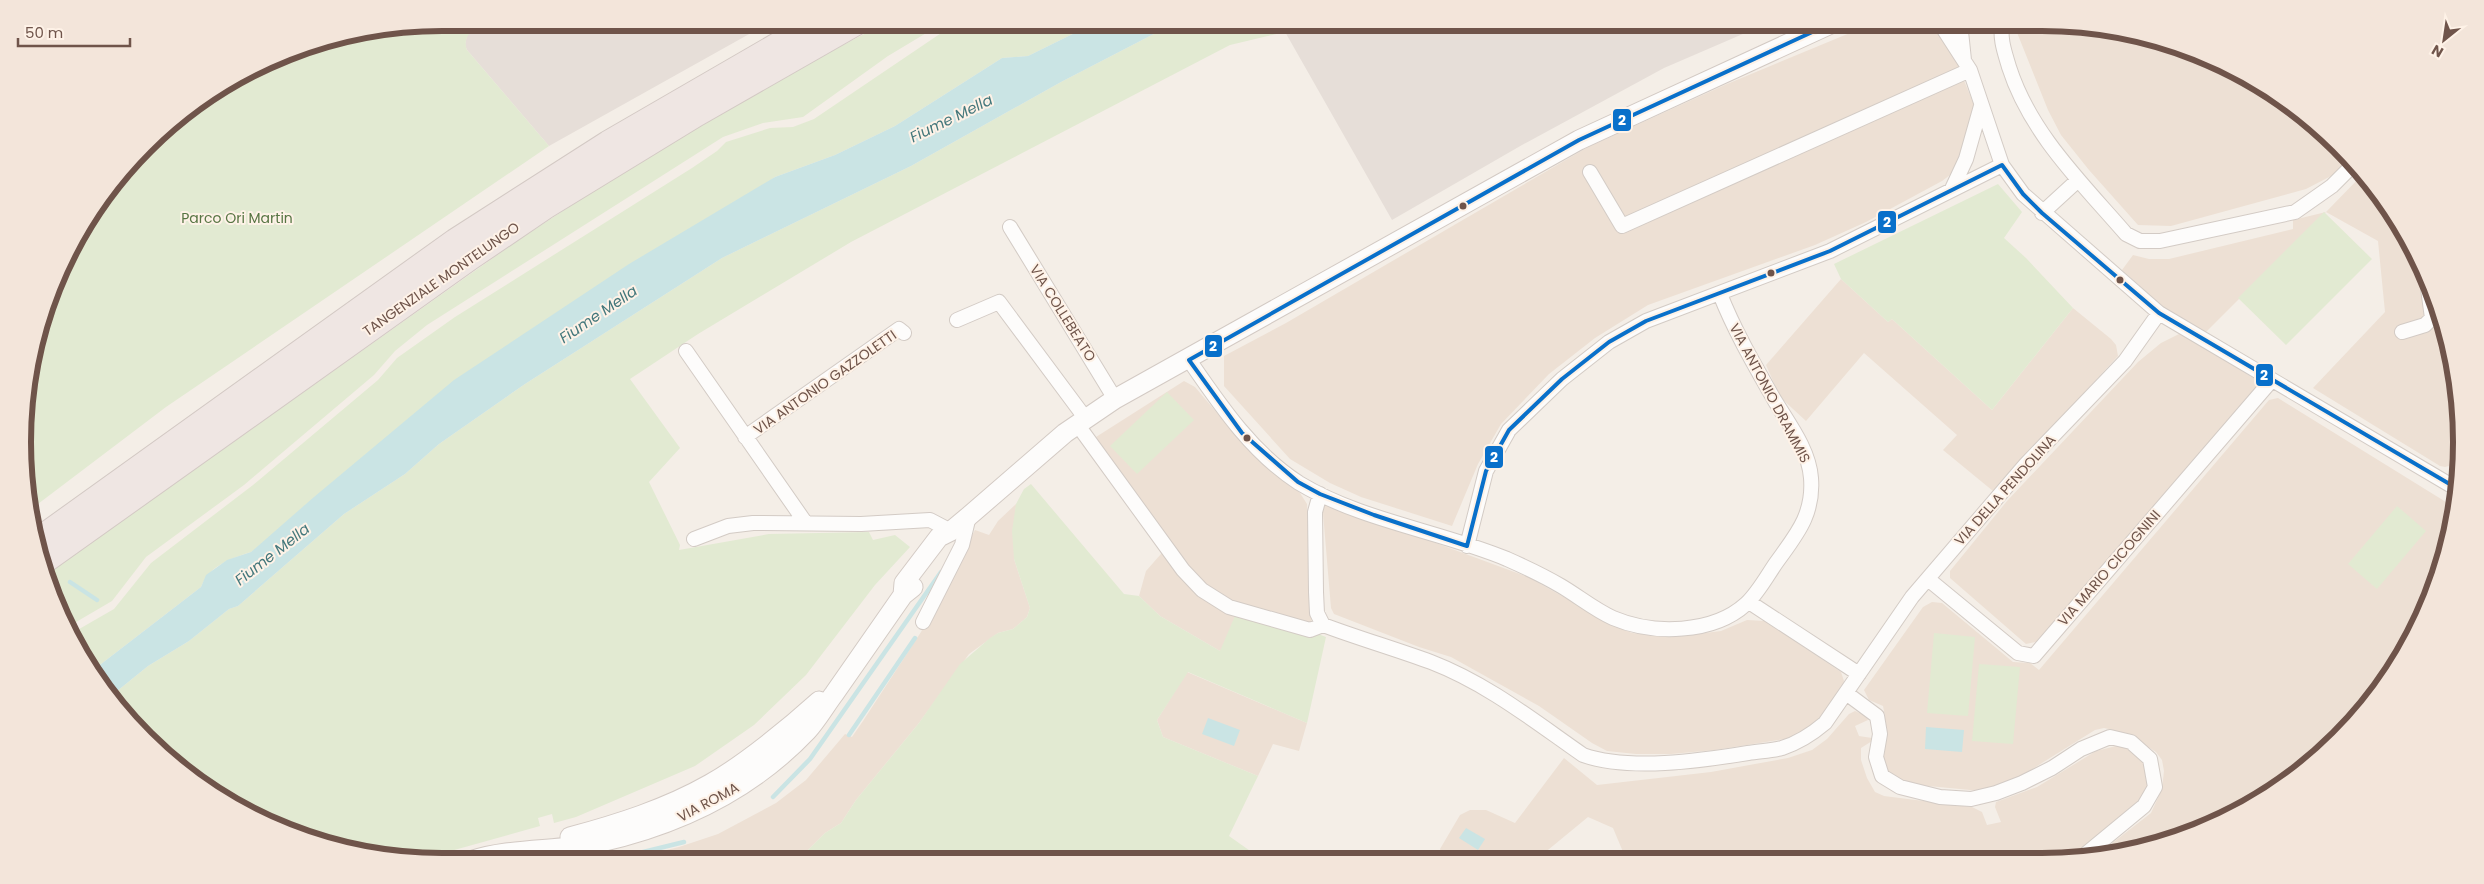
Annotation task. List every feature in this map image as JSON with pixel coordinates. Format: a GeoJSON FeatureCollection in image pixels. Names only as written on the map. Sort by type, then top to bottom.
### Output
{"type":"FeatureCollection","features":[{"type":"Feature","properties":{"kind":"highway","name":"TANGENZIALE MONTELUNGO"},"geometry":{"type":"LineString","coordinates":[[42,537],[455,241],[608,143],[801,31]]}},
{"type":"Feature","properties":{"kind":"highway","name":"TANGENZIALE MONTELUNGO"},"geometry":{"type":"LineString","coordinates":[[48,559],[470,258],[545,207],[680,124],[842,31]]}},
{"type":"Feature","properties":{"kind":"street"},"geometry":{"type":"LineString","coordinates":[[694,539],[728,526],[805,522],[861,524],[930,520],[951,531],[1082,422],[1116,399],[1189,360],[1579,140],[1815,31]]}},
{"type":"Feature","properties":{"kind":"street"},"geometry":{"type":"LineString","coordinates":[[1945,31],[1967,67],[2002,165],[2023,194],[2042,213],[2124,281],[2159,313],[2450,484]]}},
{"type":"Feature","properties":{"kind":"street"},"geometry":{"type":"LineString","coordinates":[[1961,31],[1967,67]]}},
{"type":"Feature","properties":{"kind":"street"},"geometry":{"type":"LineString","coordinates":[[2001,31],[2000,38],[2017,90],[2039,132],[2126,234],[2140,241],[2160,241],[2295,212],[2332,186],[2349,169]]}},
{"type":"Feature","properties":{"kind":"street"},"geometry":{"type":"LineString","coordinates":[[1590,172],[1622,226],[1967,67]]}},
{"type":"Feature","properties":{"kind":"street"},"geometry":{"type":"LineString","coordinates":[[1952,189],[1966,159],[1982,105]]}},
{"type":"Feature","properties":{"kind":"street"},"geometry":{"type":"LineString","coordinates":[[1467,546],[1486,471],[1509,430],[1562,379],[1609,342],[1646,322],[1830,251],[2002,165]]}},
{"type":"Feature","properties":{"kind":"street"},"geometry":{"type":"LineString","coordinates":[[2042,213],[2078,180]]}},
{"type":"Feature","properties":{"kind":"street","name":"VIA COLLEBEATO"},"geometry":{"type":"LineString","coordinates":[[1010,227],[1116,399]]}},
{"type":"Feature","properties":{"kind":"street","name":"VIA ANTONIO DRAMMIS"},"geometry":{"type":"LineString","coordinates":[[1189,360],[1242,432],[1298,482],[1320,494],[1374,515],[1506,559],[1558,584],[1612,617],[1636,626],[1666,628],[1703,627],[1732,616],[1749,602],[1805,521],[1812,496],[1811,474],[1800,444],[1733,327],[1720,294]]}},
{"type":"Feature","properties":{"kind":"street"},"geometry":{"type":"LineString","coordinates":[[957,320],[999,302],[1082,422]]}},
{"type":"Feature","properties":{"kind":"street","name":"VIA DELLA PENDOLINA"},"geometry":{"type":"LineString","coordinates":[[1082,422],[1128,492],[1184,570],[1202,590],[1230,608],[1310,630],[1323,625],[1432,662],[1504,699],[1583,755],[1599,760],[1627,764],[1710,759],[1782,748],[1807,737],[1825,723],[1912,597],[2026,464],[2125,361],[2159,313]]}},
{"type":"Feature","properties":{"kind":"street"},"geometry":{"type":"LineString","coordinates":[[2402,332],[2425,325],[2434,320]]}},
{"type":"Feature","properties":{"kind":"street","name":"VIA ANTONIO GAZZOLETTI"},"geometry":{"type":"LineString","coordinates":[[745,437],[899,329],[904,333]]}},
{"type":"Feature","properties":{"kind":"street","name":"VIA ANTONIO GAZZOLETTI"},"geometry":{"type":"LineString","coordinates":[[686,351],[805,522]]}},
{"type":"Feature","properties":{"kind":"street","name":"VIA MARIO CICOGNINI"},"geometry":{"type":"LineString","coordinates":[[1928,579],[2018,653],[2034,656],[2272,381]]}},
{"type":"Feature","properties":{"kind":"street"},"geometry":{"type":"LineString","coordinates":[[1320,494],[1315,512],[1316,592],[1317,613],[1323,625]]}},
{"type":"Feature","properties":{"kind":"street"},"geometry":{"type":"LineString","coordinates":[[923,622],[962,545],[969,516]]}},
{"type":"Feature","properties":{"kind":"street","name":"VIA ROMA"},"geometry":{"type":"LineString","coordinates":[[512,853],[658,810],[711,784],[802,716],[846,677],[903,595],[912,589],[946,543],[951,531]]}},
{"type":"Feature","properties":{"kind":"street"},"geometry":{"type":"LineString","coordinates":[[1749,602],[1859,674]]}},
{"type":"Feature","properties":{"kind":"street"},"geometry":{"type":"LineString","coordinates":[[1846,693],[1877,716],[1880,734],[1876,758],[1882,776],[1900,787],[1940,797],[1972,799],[1996,793],[2022,783],[2052,768],[2081,749],[2110,737],[2132,742],[2150,759],[2155,787],[2144,806],[2091,850]]}},
{"type":"Feature","properties":{"kind":"shaded area"},"geometry":{"type":"Polygon","coordinates":[[[472,31],[755,31],[549,146],[467,50],[465,45],[467,35],[472,31]]]}},
{"type":"Feature","properties":{"kind":"shaded area"},"geometry":{"type":"Polygon","coordinates":[[[1285,31],[1750,31],[1664,68],[1522,145],[1392,220],[1285,31]]]}},
{"type":"Feature","properties":{"kind":"shaded area"},"geometry":{"type":"Polygon","coordinates":[[[1855,31],[1938,31],[1957,63],[1974,105],[1974,115],[1954,172],[1942,181],[1866,222],[1815,245],[1648,305],[1595,338],[1549,374],[1501,424],[1478,464],[1452,526],[1361,497],[1330,483],[1290,459],[1224,386],[1224,356],[1286,323],[1588,147],[1727,84],[1855,31]]]}},
{"type":"Feature","properties":{"kind":"shaded area"},"geometry":{"type":"Polygon","coordinates":[[[2016,31],[2069,32],[2122,39],[2174,53],[2199,63],[2224,74],[2270,100],[2313,133],[2344,164],[2333,175],[2306,189],[2171,226],[2138,225],[2061,135],[2048,110],[2016,31]]]}},
{"type":"Feature","properties":{"kind":"shaded area"},"geometry":{"type":"Polygon","coordinates":[[[2358,179],[2384,214],[2398,237],[2431,310],[2445,362],[2449,388],[2453,442],[2452,460],[2449,466],[2440,466],[2313,388],[2385,312],[2378,241],[2326,212],[2358,179]]]}},
{"type":"Feature","properties":{"kind":"shaded area"},"geometry":{"type":"Polygon","coordinates":[[[2326,212],[2203,335],[2166,310],[2122,270],[2133,255],[2149,259],[2169,259],[2293,229],[2293,220],[2326,212]]]}},
{"type":"Feature","properties":{"kind":"shaded area"},"geometry":{"type":"Polygon","coordinates":[[[1841,279],[1888,322],[1892,319],[1992,410],[2073,308],[2111,339],[2116,345],[2118,356],[1993,491],[1943,450],[1957,435],[1864,353],[1806,421],[1780,397],[1766,365],[1841,279]]]}},
{"type":"Feature","properties":{"kind":"shaded area"},"geometry":{"type":"Polygon","coordinates":[[[2181,333],[2258,381],[2257,387],[2040,641],[2026,644],[1950,578],[1950,571],[2007,501],[2138,362],[2161,343],[2181,333]]]}},
{"type":"Feature","properties":{"kind":"shaded area"},"geometry":{"type":"Polygon","coordinates":[[[1184,381],[1195,387],[1241,441],[1264,464],[1300,493],[1307,504],[1312,631],[1220,651],[1160,616],[1139,596],[1146,571],[1168,546],[1096,437],[1184,381]]]}},
{"type":"Feature","properties":{"kind":"shaded area"},"geometry":{"type":"Polygon","coordinates":[[[2278,398],[2448,503],[2439,548],[2431,574],[2398,647],[2384,670],[2351,713],[2313,751],[2270,784],[2224,810],[2174,831],[2148,839],[2107,847],[2151,813],[2162,789],[2164,771],[2162,760],[2156,752],[2136,739],[2113,730],[2104,728],[2095,730],[2013,781],[1981,791],[1907,784],[1890,775],[1885,767],[1884,759],[1885,716],[1883,706],[1869,700],[1864,690],[1923,607],[1932,602],[1942,603],[2013,662],[2030,663],[2039,670],[2269,400],[2278,398]]]}},
{"type":"Feature","properties":{"kind":"shaded area"},"geometry":{"type":"Polygon","coordinates":[[[1322,501],[1528,577],[1619,628],[1632,633],[1673,637],[1721,631],[1747,620],[1765,621],[1841,672],[1844,681],[1842,688],[1822,718],[1798,734],[1785,739],[1715,750],[1671,754],[1636,754],[1607,751],[1592,743],[1539,706],[1451,657],[1419,647],[1334,614],[1331,608],[1322,501]]]}},
{"type":"Feature","properties":{"kind":"shaded area"},"geometry":{"type":"Polygon","coordinates":[[[1016,504],[1014,559],[1030,608],[1027,617],[1013,629],[998,633],[969,654],[919,723],[856,800],[841,823],[825,833],[805,853],[655,853],[718,834],[776,803],[806,780],[845,734],[852,737],[921,632],[975,530],[989,535],[998,521],[1016,504]]]}},
{"type":"Feature","properties":{"kind":"shaded area"},"geometry":{"type":"Polygon","coordinates":[[[1187,672],[1307,723],[1299,751],[1273,744],[1258,776],[1163,737],[1157,720],[1187,672]]]}},
{"type":"Feature","properties":{"kind":"shaded area"},"geometry":{"type":"Polygon","coordinates":[[[1855,711],[1866,716],[1868,720],[1855,726],[1859,736],[1872,738],[1872,741],[1861,748],[1861,760],[1867,778],[1875,792],[1884,796],[1972,807],[1982,812],[1987,825],[2001,822],[1995,807],[1996,802],[2037,787],[2096,751],[2116,746],[2129,749],[2145,763],[2149,783],[2146,796],[2085,850],[2069,852],[1623,853],[1613,828],[1588,817],[1544,853],[1442,853],[1440,849],[1460,815],[1470,810],[1486,810],[1515,823],[1564,758],[1597,785],[1711,772],[1788,758],[1812,750],[1827,739],[1849,714],[1855,711]]]}},
{"type":"Feature","properties":{"kind":"green space","name":"Parco Ori Martin"},"geometry":{"type":"Polygon","coordinates":[[[472,31],[466,41],[467,50],[549,146],[166,407],[36,505],[32,469],[32,415],[39,362],[45,336],[63,285],[86,237],[100,214],[133,171],[171,133],[214,100],[260,74],[285,63],[310,53],[362,39],[415,32],[472,31]]]}},
{"type":"Feature","properties":{"kind":"green space"},"geometry":{"type":"Polygon","coordinates":[[[870,31],[930,31],[888,56],[803,117],[763,123],[723,137],[427,325],[395,351],[374,375],[244,485],[146,557],[112,601],[74,623],[52,571],[517,241],[639,161],[777,80],[870,31]]]}},
{"type":"Feature","properties":{"kind":"green space"},"geometry":{"type":"Polygon","coordinates":[[[944,31],[1079,31],[1028,56],[1002,58],[895,126],[835,155],[775,177],[251,552],[228,560],[215,568],[205,579],[201,587],[98,666],[77,630],[114,609],[151,563],[253,485],[378,380],[397,358],[455,317],[692,168],[717,151],[726,142],[770,128],[793,127],[814,119],[944,31]]]}},
{"type":"Feature","properties":{"kind":"green space"},"geometry":{"type":"Polygon","coordinates":[[[1160,31],[1285,32],[1230,45],[851,242],[698,334],[630,379],[680,448],[649,482],[680,545],[679,550],[769,534],[869,532],[873,540],[895,535],[910,547],[875,585],[806,675],[754,725],[695,766],[576,817],[554,823],[552,814],[538,818],[540,826],[443,853],[388,849],[336,839],[310,831],[237,798],[214,784],[171,751],[133,713],[116,692],[148,666],[189,641],[229,609],[238,606],[344,514],[405,474],[439,444],[525,384],[722,258],[911,166],[1061,82],[1160,31]]]}},
{"type":"Feature","properties":{"kind":"green space"},"geometry":{"type":"Polygon","coordinates":[[[1998,184],[2022,212],[2004,238],[2026,258],[2073,308],[1992,410],[1892,319],[1888,322],[1841,279],[1834,264],[1998,184]]]}},
{"type":"Feature","properties":{"kind":"green space"},"geometry":{"type":"Polygon","coordinates":[[[2324,212],[2372,259],[2286,345],[2238,298],[2324,212]]]}},
{"type":"Feature","properties":{"kind":"green space"},"geometry":{"type":"Polygon","coordinates":[[[1167,392],[1194,420],[1137,474],[1110,446],[1167,392]]]}},
{"type":"Feature","properties":{"kind":"green space"},"geometry":{"type":"Polygon","coordinates":[[[1031,484],[1124,594],[1139,596],[1160,616],[1220,651],[1240,604],[1326,637],[1307,723],[1188,672],[1157,720],[1163,737],[1258,776],[1229,836],[1253,853],[805,853],[825,833],[841,823],[856,800],[919,723],[960,664],[990,638],[998,633],[1013,629],[1027,617],[1030,608],[1014,559],[1012,531],[1016,504],[1024,489],[1031,484]]]}},
{"type":"Feature","properties":{"kind":"green space"},"geometry":{"type":"Polygon","coordinates":[[[2397,506],[2426,531],[2377,589],[2348,564],[2397,506]]]}},
{"type":"Feature","properties":{"kind":"green space"},"geometry":{"type":"Polygon","coordinates":[[[1934,633],[1975,637],[1968,716],[1927,713],[1934,633]]]}},
{"type":"Feature","properties":{"kind":"green space"},"geometry":{"type":"Polygon","coordinates":[[[1979,664],[2020,667],[2013,744],[1972,741],[1979,664]]]}},
{"type":"Feature","properties":{"kind":"water","name":"Fiume Mella"},"geometry":{"type":"Polygon","coordinates":[[[1079,31],[1160,31],[1061,82],[911,166],[722,258],[525,384],[439,444],[405,474],[344,514],[238,606],[229,609],[189,641],[148,666],[116,692],[100,670],[98,666],[201,587],[206,575],[227,560],[251,552],[454,380],[629,264],[775,177],[835,155],[895,126],[1002,58],[1028,56],[1079,31]]]}},
{"type":"Feature","properties":{"kind":"water"},"geometry":{"type":"Polygon","coordinates":[[[1208,718],[1240,730],[1234,746],[1202,734],[1208,718]]]}},
{"type":"Feature","properties":{"kind":"water"},"geometry":{"type":"Polygon","coordinates":[[[1926,727],[1964,730],[1962,752],[1925,749],[1926,727]]]}},
{"type":"Feature","properties":{"kind":"water"},"geometry":{"type":"Polygon","coordinates":[[[1466,828],[1485,839],[1478,850],[1459,838],[1466,828]]]}},
{"type":"Feature","properties":{"kind":"waterway"},"geometry":{"type":"LineString","coordinates":[[773,797],[810,759],[941,572]]}},
{"type":"Feature","properties":{"kind":"waterway"},"geometry":{"type":"LineString","coordinates":[[70,582],[97,600]]}},
{"type":"Feature","properties":{"kind":"waterway"},"geometry":{"type":"LineString","coordinates":[[849,735],[915,638]]}},
{"type":"Feature","properties":{"kind":"waterway"},"geometry":{"type":"LineString","coordinates":[[639,853],[684,842]]}},
{"type":"Feature","properties":{"kind":"transit line","name":"2"},"geometry":{"type":"LineString","coordinates":[[1815,31],[1579,140],[1189,360],[1242,433],[1298,482],[1320,494],[1374,515],[1467,546],[1486,471],[1509,430],[1562,379],[1609,342],[1646,321],[1830,251],[2002,165],[2023,194],[2042,213],[2159,313],[2450,484]]}}]}
